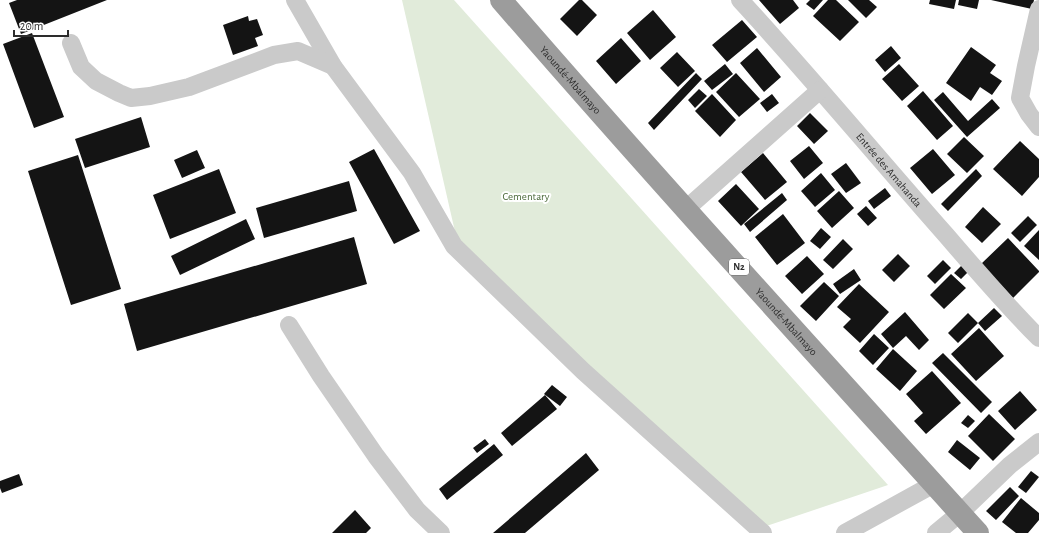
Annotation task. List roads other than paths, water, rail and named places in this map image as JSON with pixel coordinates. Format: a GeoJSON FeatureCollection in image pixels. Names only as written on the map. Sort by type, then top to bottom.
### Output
{"type":"FeatureCollection","features":[{"type":"Feature","properties":{"kind":"highway","name":"Yaoundé-Mbalmayo"},"geometry":{"type":"LineString","coordinates":[[501,0],[552,60],[978,533]]}},
{"type":"Feature","properties":{"kind":"street"},"geometry":{"type":"LineString","coordinates":[[295,0],[333,66],[412,173],[454,246],[583,371],[764,533]]}},
{"type":"Feature","properties":{"kind":"street","name":"Entrée des Amahanda"},"geometry":{"type":"LineString","coordinates":[[740,0],[772,34],[1014,312],[1039,338]]}},
{"type":"Feature","properties":{"kind":"street"},"geometry":{"type":"LineString","coordinates":[[1039,14],[1026,66],[1020,98],[1029,114],[1039,127]]}},
{"type":"Feature","properties":{"kind":"street"},"geometry":{"type":"LineString","coordinates":[[71,43],[81,67],[96,81],[131,98],[150,96],[189,87],[274,55],[298,51],[333,66]]}},
{"type":"Feature","properties":{"kind":"street"},"geometry":{"type":"LineString","coordinates":[[686,209],[820,90]]}},
{"type":"Feature","properties":{"kind":"street"},"geometry":{"type":"LineString","coordinates":[[289,325],[321,376],[376,456],[417,510],[441,533]]}},
{"type":"Feature","properties":{"kind":"street"},"geometry":{"type":"LineString","coordinates":[[936,533],[960,513],[1010,465],[1039,442]]}},
{"type":"Feature","properties":{"kind":"street"},"geometry":{"type":"LineString","coordinates":[[845,533],[934,484]]}},
{"type":"Feature","properties":{"kind":"park label","name":"Cementary"},"geometry":{"type":"Point","coordinates":[526,196]}}]}
